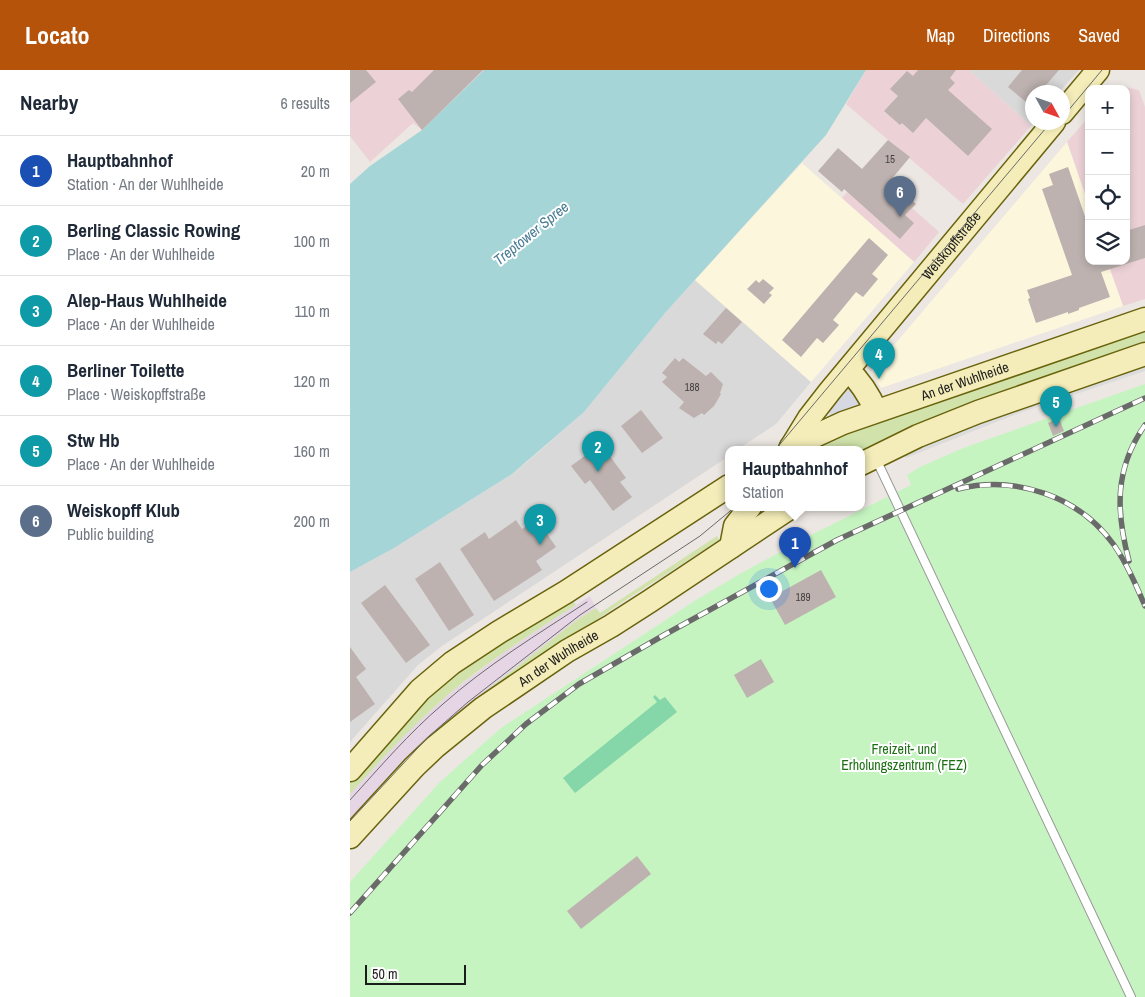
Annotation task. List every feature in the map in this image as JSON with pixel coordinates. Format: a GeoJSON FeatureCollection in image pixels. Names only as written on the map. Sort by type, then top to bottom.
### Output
{"type":"FeatureCollection","features":[{"type":"Feature","properties":{"kind":"main road"},"geometry":{"type":"LineString","coordinates":[[1070,103],[1098,70]]}},
{"type":"Feature","properties":{"kind":"main road","name":"Weiskopffstraße"},"geometry":{"type":"LineString","coordinates":[[791,446],[809,418],[1047,130]]}},
{"type":"Feature","properties":{"kind":"main road","name":"An der Wuhlheide"},"geometry":{"type":"LineString","coordinates":[[794,446],[843,423],[876,411],[1145,320]]}},
{"type":"Feature","properties":{"kind":"main road"},"geometry":{"type":"LineString","coordinates":[[868,460],[918,436],[978,412],[1145,354]]}},
{"type":"Feature","properties":{"kind":"main road"},"geometry":{"type":"LineString","coordinates":[[848,370],[870,396],[876,411]]}},
{"type":"Feature","properties":{"kind":"main road"},"geometry":{"type":"LineString","coordinates":[[350,770],[420,690],[452,663],[521,617],[566,592],[725,489]]}},
{"type":"Feature","properties":{"kind":"main road"},"geometry":{"type":"LineString","coordinates":[[732,547],[735,526],[747,511]]}},
{"type":"Feature","properties":{"kind":"main road","name":"An der Wuhlheide"},"geometry":{"type":"LineString","coordinates":[[350,837],[414,767],[482,708],[525,678],[611,626],[785,511]]}},
{"type":"Feature","properties":{"kind":"lane"},"geometry":{"type":"LineString","coordinates":[[868,460],[903,520],[1131,997]]}},
{"type":"Feature","properties":{"kind":"shaded area"},"geometry":{"type":"Polygon","coordinates":[[[350,70],[484,70],[422,130],[413,123],[370,162],[350,136],[350,70]]]}},
{"type":"Feature","properties":{"kind":"shaded area"},"geometry":{"type":"Polygon","coordinates":[[[866,70],[969,70],[1025,121],[1025,130],[1028,130],[963,204],[846,104],[866,70]]]}},
{"type":"Feature","properties":{"kind":"shaded area"},"geometry":{"type":"Polygon","coordinates":[[[969,70],[1079,70],[1065,85],[1025,85],[1025,121],[969,70]]]}},
{"type":"Feature","properties":{"kind":"shaded area"},"geometry":{"type":"Polygon","coordinates":[[[1130,88],[1139,90],[1145,107],[1145,299],[1123,306],[1108,265],[1130,265],[1130,88]]]}},
{"type":"Feature","properties":{"kind":"shaded area"},"geometry":{"type":"Polygon","coordinates":[[[1085,122],[1085,194],[1067,142],[1085,122]]]}},
{"type":"Feature","properties":{"kind":"shaded area"},"geometry":{"type":"Polygon","coordinates":[[[1067,142],[1085,194],[1085,265],[1108,265],[1123,306],[881,388],[871,372],[1067,142]]]}},
{"type":"Feature","properties":{"kind":"shaded area"},"geometry":{"type":"Polygon","coordinates":[[[802,163],[914,262],[811,382],[695,280],[802,163]]]}},
{"type":"Feature","properties":{"kind":"shaded area"},"geometry":{"type":"Polygon","coordinates":[[[863,174],[893,184],[916,204],[912,208],[939,232],[914,262],[842,198],[863,174]]]}},
{"type":"Feature","properties":{"kind":"shaded area"},"geometry":{"type":"Polygon","coordinates":[[[695,280],[811,382],[776,424],[743,446],[725,446],[725,459],[442,646],[418,665],[350,742],[350,572],[394,548],[512,474],[527,462],[584,412],[665,313],[695,280]]]}},
{"type":"Feature","properties":{"kind":"shaded area"},"geometry":{"type":"Polygon","coordinates":[[[1145,366],[1145,371],[1014,415],[906,458],[904,454],[1013,410],[1145,366]]]}},
{"type":"Feature","properties":{"kind":"shaded area"},"geometry":{"type":"Polygon","coordinates":[[[851,386],[863,403],[837,418],[836,413],[830,415],[829,411],[851,386]]]}},
{"type":"Feature","properties":{"kind":"shaded area"},"geometry":{"type":"Polygon","coordinates":[[[590,596],[596,608],[577,620],[460,711],[436,732],[350,824],[350,794],[408,731],[451,692],[507,650],[590,596]]]}},
{"type":"Feature","properties":{"kind":"green space"},"geometry":{"type":"Polygon","coordinates":[[[1145,332],[1145,347],[865,454],[865,446],[810,446],[832,436],[1094,345],[1145,332]]]}},
{"type":"Feature","properties":{"kind":"green space","name":"Freizeit- und Erholungszentrum (FEZ)"},"geometry":{"type":"Polygon","coordinates":[[[1145,384],[1145,997],[350,997],[350,882],[440,782],[501,728],[696,600],[813,534],[859,511],[865,511],[865,508],[911,485],[907,475],[920,467],[963,448],[1145,384]]]}},
{"type":"Feature","properties":{"kind":"green space"},"geometry":{"type":"Polygon","coordinates":[[[717,536],[718,541],[621,603],[436,733],[460,711],[577,620],[596,608],[600,613],[717,536]]]}},
{"type":"Feature","properties":{"kind":"green space"},"geometry":{"type":"Polygon","coordinates":[[[570,597],[576,605],[496,658],[450,693],[411,729],[350,794],[350,781],[422,698],[435,686],[570,597]]]}},
{"type":"Feature","properties":{"kind":"green space"},"geometry":{"type":"Polygon","coordinates":[[[655,695],[660,700],[665,697],[677,712],[575,793],[563,778],[657,702],[653,697],[655,695]]]}},
{"type":"Feature","properties":{"kind":"water","name":"Treptower Spree"},"geometry":{"type":"Polygon","coordinates":[[[484,70],[866,70],[826,135],[665,313],[584,412],[512,474],[394,548],[350,572],[350,184],[370,166],[422,130],[484,70]]]}},
{"type":"Feature","properties":{"kind":"building"},"geometry":{"type":"Polygon","coordinates":[[[350,70],[366,70],[376,82],[350,103],[350,70]]]}},
{"type":"Feature","properties":{"kind":"building"},"geometry":{"type":"Polygon","coordinates":[[[434,70],[483,70],[422,130],[398,99],[409,90],[412,92],[434,70]]]}},
{"type":"Feature","properties":{"kind":"building"},"geometry":{"type":"Polygon","coordinates":[[[918,70],[956,70],[950,78],[955,83],[948,90],[992,129],[968,156],[926,118],[913,133],[884,111],[898,96],[890,89],[907,71],[913,76],[918,70]]]}},
{"type":"Feature","properties":{"kind":"building"},"geometry":{"type":"Polygon","coordinates":[[[1022,70],[1059,70],[1046,85],[1025,85],[1025,101],[1008,87],[1022,70]]]}},
{"type":"Feature","properties":{"kind":"building"},"geometry":{"type":"Polygon","coordinates":[[[888,140],[910,157],[890,181],[916,204],[905,215],[914,223],[900,239],[844,189],[842,192],[818,171],[838,148],[862,169],[888,140]]]}},
{"type":"Feature","properties":{"kind":"building"},"geometry":{"type":"Polygon","coordinates":[[[1068,167],[1085,216],[1085,265],[1123,265],[1101,272],[1110,297],[1068,314],[1068,312],[1036,323],[1027,290],[1072,275],[1042,189],[1053,185],[1049,174],[1068,167]]]}},
{"type":"Feature","properties":{"kind":"building"},"geometry":{"type":"Polygon","coordinates":[[[1145,225],[1145,258],[1130,263],[1130,230],[1145,225]]]}},
{"type":"Feature","properties":{"kind":"building"},"geometry":{"type":"Polygon","coordinates":[[[869,238],[888,255],[872,274],[878,279],[863,297],[856,292],[833,320],[839,325],[823,343],[817,338],[801,357],[782,340],[869,238]]]}},
{"type":"Feature","properties":{"kind":"building"},"geometry":{"type":"Polygon","coordinates":[[[763,279],[774,288],[769,293],[772,295],[764,304],[747,289],[756,280],[759,283],[763,279]]]}},
{"type":"Feature","properties":{"kind":"building"},"geometry":{"type":"Polygon","coordinates":[[[726,308],[742,322],[722,344],[718,341],[716,344],[703,334],[726,308]]]}},
{"type":"Feature","properties":{"kind":"building"},"geometry":{"type":"Polygon","coordinates":[[[675,358],[679,362],[683,358],[706,376],[711,372],[723,384],[721,394],[714,406],[704,415],[702,413],[694,418],[679,408],[684,402],[662,382],[667,377],[662,373],[675,358]]]}},
{"type":"Feature","properties":{"kind":"building"},"geometry":{"type":"Polygon","coordinates":[[[641,410],[663,438],[642,453],[621,426],[641,410]]]}},
{"type":"Feature","properties":{"kind":"building"},"geometry":{"type":"Polygon","coordinates":[[[1059,418],[1064,431],[1053,436],[1048,423],[1059,418]]]}},
{"type":"Feature","properties":{"kind":"building"},"geometry":{"type":"Polygon","coordinates":[[[601,444],[626,478],[620,482],[632,497],[613,511],[590,480],[585,484],[571,466],[601,444]]]}},
{"type":"Feature","properties":{"kind":"building"},"geometry":{"type":"Polygon","coordinates":[[[516,520],[522,529],[528,525],[534,535],[543,528],[556,547],[536,561],[542,570],[494,601],[460,549],[485,532],[489,539],[516,520]]]}},
{"type":"Feature","properties":{"kind":"building"},"geometry":{"type":"Polygon","coordinates":[[[440,562],[474,615],[449,631],[415,579],[440,562]]]}},
{"type":"Feature","properties":{"kind":"building"},"geometry":{"type":"Polygon","coordinates":[[[821,570],[836,597],[785,625],[770,598],[821,570]]]}},
{"type":"Feature","properties":{"kind":"building"},"geometry":{"type":"Polygon","coordinates":[[[385,585],[430,645],[406,663],[361,603],[385,585]]]}},
{"type":"Feature","properties":{"kind":"building"},"geometry":{"type":"Polygon","coordinates":[[[350,647],[366,669],[356,677],[375,704],[350,722],[350,647]]]}},
{"type":"Feature","properties":{"kind":"building"},"geometry":{"type":"Polygon","coordinates":[[[761,659],[774,682],[747,698],[734,675],[761,659]]]}},
{"type":"Feature","properties":{"kind":"building"},"geometry":{"type":"Polygon","coordinates":[[[637,856],[651,874],[581,929],[567,911],[637,856]]]}},
{"type":"Feature","properties":{"kind":"tram line"},"geometry":{"type":"LineString","coordinates":[[1070,108],[1102,70]]}},
{"type":"Feature","properties":{"kind":"tram line"},"geometry":{"type":"LineString","coordinates":[[779,446],[1044,130]]}},
{"type":"Feature","properties":{"kind":"tram line"},"geometry":{"type":"LineString","coordinates":[[350,821],[428,737],[468,702],[580,615],[700,536],[730,511]]}},
{"type":"Feature","properties":{"kind":"tram line"},"geometry":{"type":"LineString","coordinates":[[350,800],[430,715],[477,676],[513,650],[587,602]]}},
{"type":"Feature","properties":{"kind":"railway"},"geometry":{"type":"LineString","coordinates":[[350,913],[482,765],[526,724],[579,684],[837,540],[1145,398]]}},
{"type":"Feature","properties":{"kind":"railway"},"geometry":{"type":"LineString","coordinates":[[1129,561],[1122,525],[1120,491],[1128,458],[1135,441],[1145,425]]}},
{"type":"Feature","properties":{"kind":"railway"},"geometry":{"type":"LineString","coordinates":[[958,489],[980,485],[1002,485],[1045,493],[1065,502],[1100,528],[1114,545],[1135,582],[1145,606]]}},
{"type":"Feature","properties":{"kind":"place","name":"Weiskopff Klub"},"geometry":{"type":"Point","coordinates":[900,217]}},
{"type":"Feature","properties":{"kind":"place","name":"Berliner Toilette"},"geometry":{"type":"Point","coordinates":[879,379]}},
{"type":"Feature","properties":{"kind":"place","name":"Stw Hb"},"geometry":{"type":"Point","coordinates":[1056,427]}},
{"type":"Feature","properties":{"kind":"place","name":"Berling Classic Rowing"},"geometry":{"type":"Point","coordinates":[598,472]}},
{"type":"Feature","properties":{"kind":"place","name":"Alep-Haus Wuhlheide"},"geometry":{"type":"Point","coordinates":[540,545]}},
{"type":"Feature","properties":{"kind":"place","name":"Hauptbahnhof"},"geometry":{"type":"Point","coordinates":[795,568]}}]}
